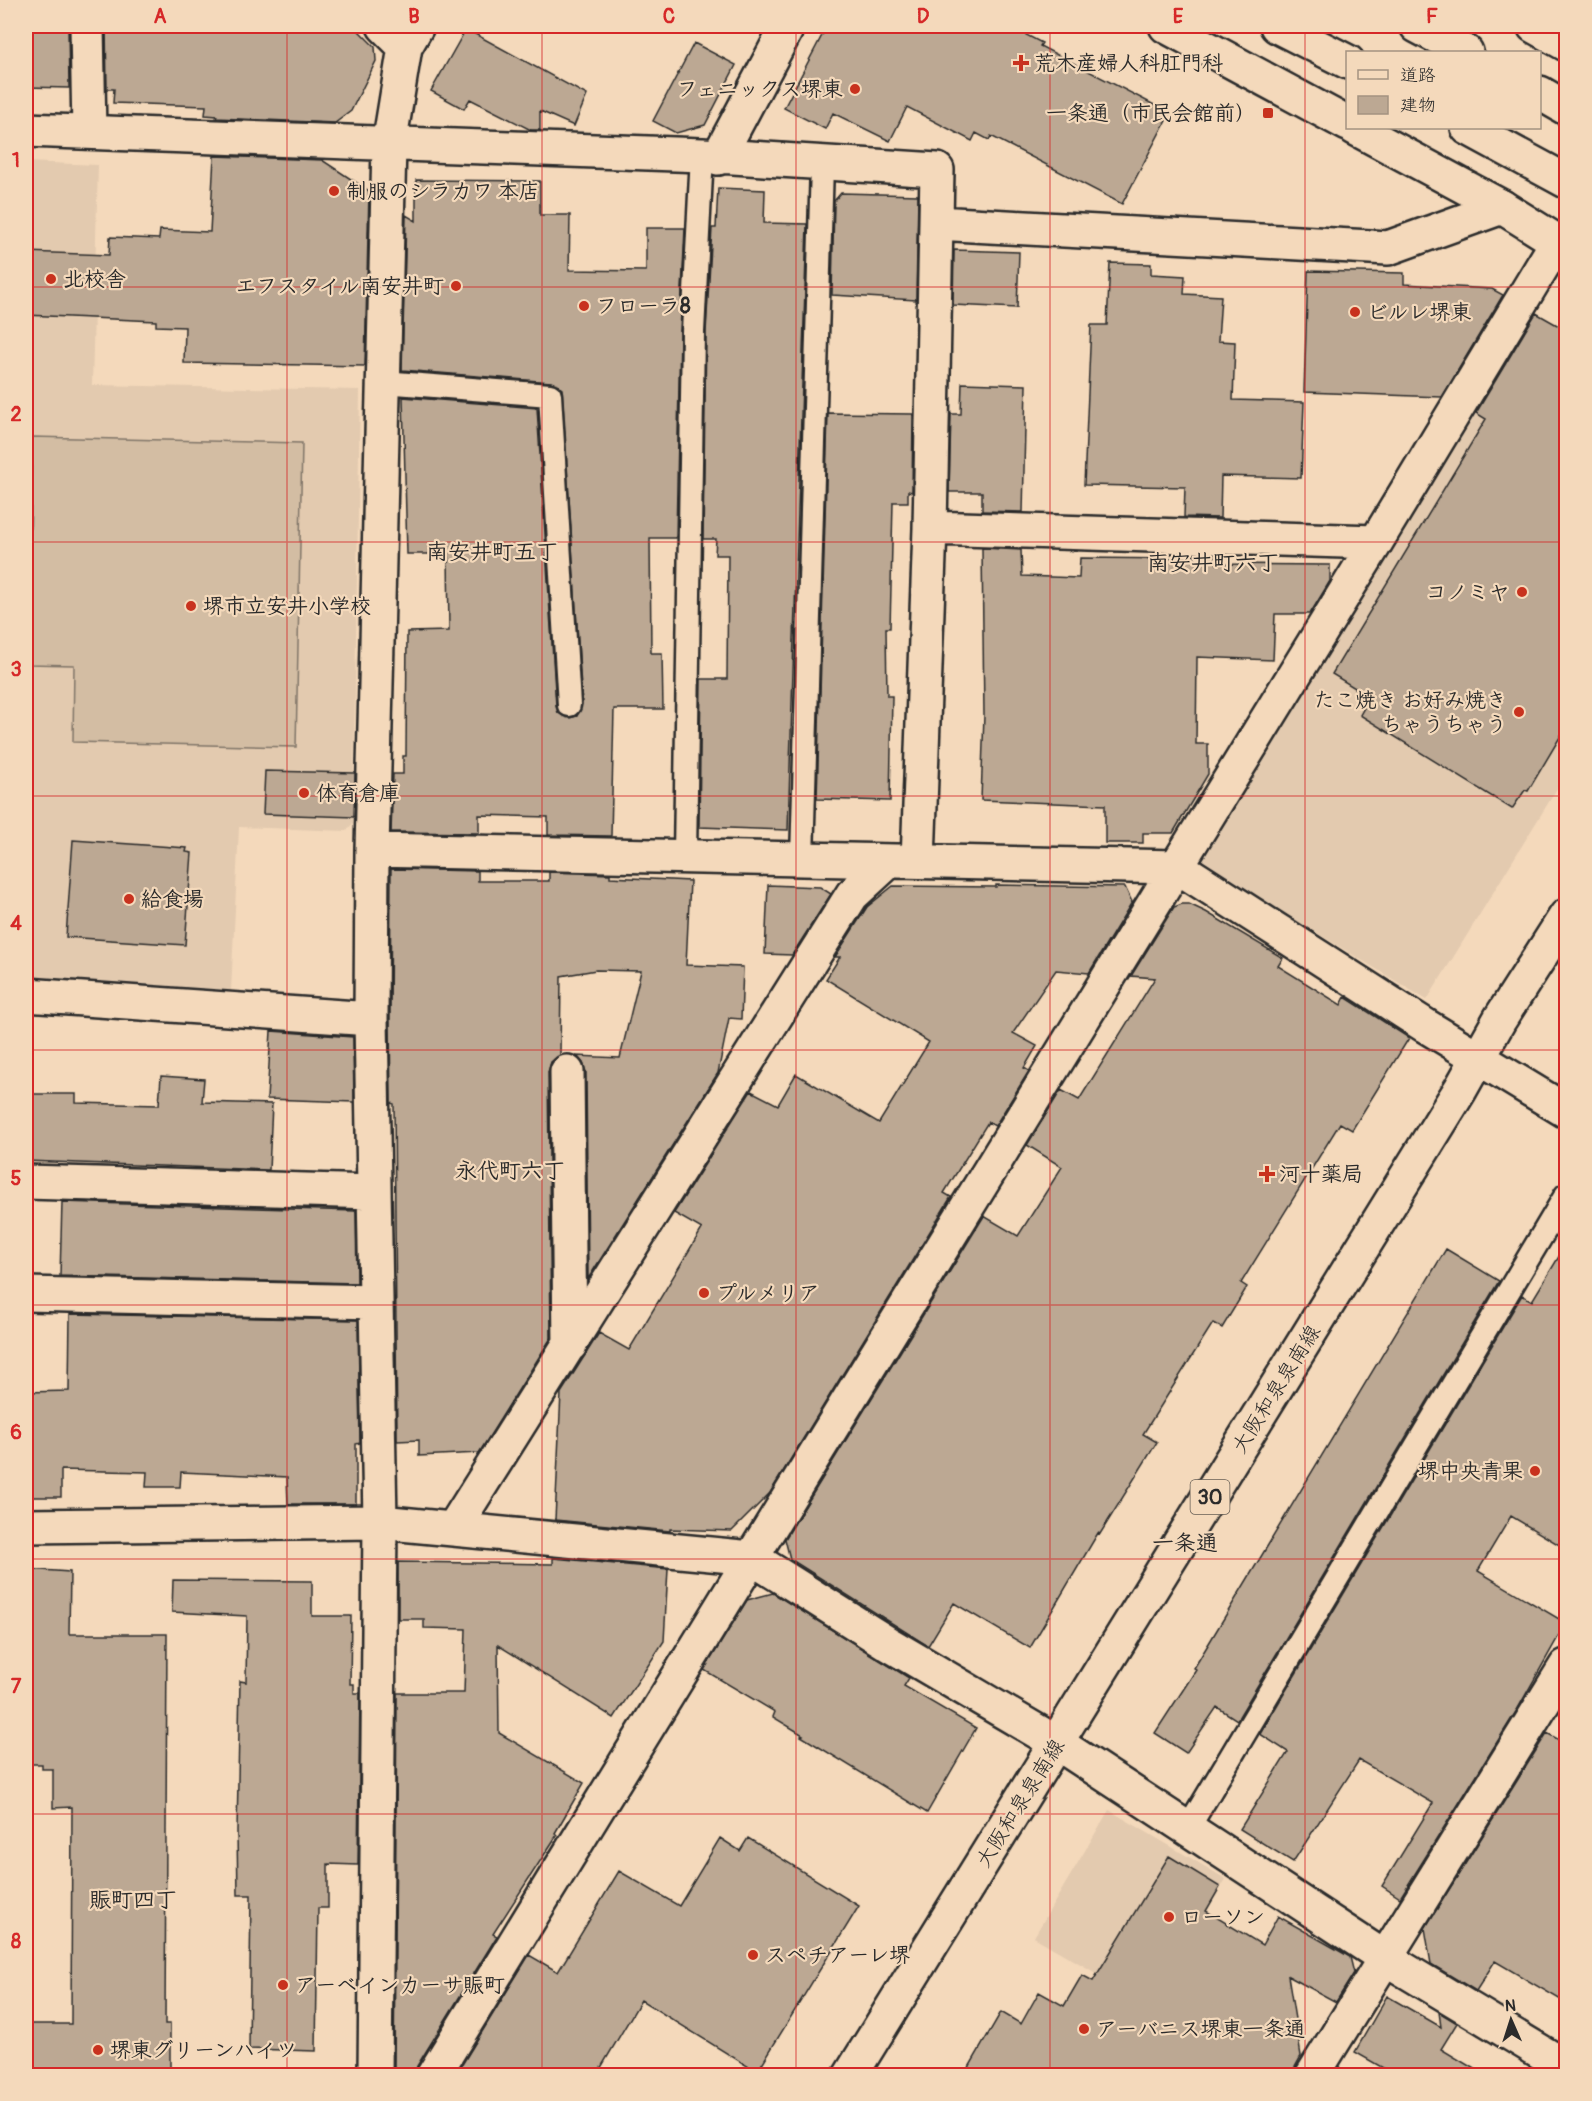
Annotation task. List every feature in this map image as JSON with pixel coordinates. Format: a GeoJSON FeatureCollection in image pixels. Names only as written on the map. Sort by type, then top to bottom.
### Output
{"type":"FeatureCollection","features":[{"type":"Feature","properties":{"kind":"main road"},"geometry":{"type":"LineString","coordinates":[[87,26],[89,132]]}},
{"type":"Feature","properties":{"kind":"main road"},"geometry":{"type":"LineString","coordinates":[[710,157],[788,26]]}},
{"type":"Feature","properties":{"kind":"main road"},"geometry":{"type":"LineString","coordinates":[[1166,26],[1346,123]]}},
{"type":"Feature","properties":{"kind":"main road"},"geometry":{"type":"LineString","coordinates":[[1277,26],[1346,61]]}},
{"type":"Feature","properties":{"kind":"main road"},"geometry":{"type":"LineString","coordinates":[[1417,26],[1464,51]]}},
{"type":"Feature","properties":{"kind":"main road"},"geometry":{"type":"LineString","coordinates":[[1534,26],[1566,44]]}},
{"type":"Feature","properties":{"kind":"main road"},"geometry":{"type":"LineString","coordinates":[[375,2076],[380,1522],[371,1019],[372,850],[389,145],[402,33]]}},
{"type":"Feature","properties":{"kind":"main road"},"geometry":{"type":"LineString","coordinates":[[1541,94],[1566,108]]}},
{"type":"Feature","properties":{"kind":"main road"},"geometry":{"type":"LineString","coordinates":[[433,2076],[1376,542],[1562,244],[1502,207],[1357,129]]}},
{"type":"Feature","properties":{"kind":"main road"},"geometry":{"type":"LineString","coordinates":[[1470,129],[1566,182]]}},
{"type":"Feature","properties":{"kind":"main road"},"geometry":{"type":"LineString","coordinates":[[26,130],[710,157],[938,170],[930,528],[904,861]]}},
{"type":"Feature","properties":{"kind":"main road"},"geometry":{"type":"LineString","coordinates":[[936,223],[1388,248],[1502,207]]}},
{"type":"Feature","properties":{"kind":"main road"},"geometry":{"type":"LineString","coordinates":[[930,528],[1376,542]]}},
{"type":"Feature","properties":{"kind":"main road"},"geometry":{"type":"LineString","coordinates":[[372,850],[1178,867],[1426,1026],[1566,1112]]}},
{"type":"Feature","properties":{"kind":"main road"},"geometry":{"type":"LineString","coordinates":[[453,1529],[852,895],[904,861]]}},
{"type":"Feature","properties":{"kind":"main road","name":"大阪和泉泉南線"},"geometry":{"type":"LineString","coordinates":[[850,2076],[1058,1743],[1566,916]]}},
{"type":"Feature","properties":{"kind":"main road"},"geometry":{"type":"LineString","coordinates":[[26,995],[371,1019]]}},
{"type":"Feature","properties":{"kind":"main road"},"geometry":{"type":"LineString","coordinates":[[567,1072],[570,1345]]}},
{"type":"Feature","properties":{"kind":"main road"},"geometry":{"type":"LineString","coordinates":[[26,1182],[375,1192]]}},
{"type":"Feature","properties":{"kind":"main road"},"geometry":{"type":"LineString","coordinates":[[26,1294],[376,1302]]}},
{"type":"Feature","properties":{"kind":"main road"},"geometry":{"type":"LineString","coordinates":[[26,1526],[380,1522],[752,1558],[887,1643],[1058,1743],[1187,1830],[1385,1958],[1566,2067]]}},
{"type":"Feature","properties":{"kind":"main road"},"geometry":{"type":"LineString","coordinates":[[1312,2076],[1566,1666]]}},
{"type":"Feature","properties":{"kind":"lane"},"geometry":{"type":"LineString","coordinates":[[685,856],[693,332],[710,157]]}},
{"type":"Feature","properties":{"kind":"lane"},"geometry":{"type":"LineString","coordinates":[[802,859],[822,164]]}},
{"type":"Feature","properties":{"kind":"lane"},"geometry":{"type":"LineString","coordinates":[[383,382],[550,395],[570,705]]}},
{"type":"Feature","properties":{"kind":"lane"},"geometry":{"type":"LineString","coordinates":[[1187,1830],[1566,1195]]}},
{"type":"Feature","properties":{"kind":"shaded area","name":"堺市立安井小学校"},"geometry":{"type":"Polygon","coordinates":[[[26,162],[98,165],[92,385],[360,390],[353,823],[346,831],[239,827],[231,991],[26,978],[26,162]]]}},
{"type":"Feature","properties":{"kind":"shaded area"},"geometry":{"type":"Polygon","coordinates":[[[1468,408],[1566,468],[1566,774],[1427,1000],[1191,856],[1468,408]]]}},
{"type":"Feature","properties":{"kind":"shaded area"},"geometry":{"type":"Polygon","coordinates":[[[32,437],[302,443],[296,747],[73,742],[74,665],[28,664],[32,437]]]}},
{"type":"Feature","properties":{"kind":"shaded area"},"geometry":{"type":"Polygon","coordinates":[[[1109,1810],[1226,1879],[1151,2005],[1034,1937],[1109,1810]]]}},
{"type":"Feature","properties":{"kind":"building"},"geometry":{"type":"Polygon","coordinates":[[[106,26],[354,26],[375,47],[376,61],[351,111],[335,123],[216,118],[217,116],[205,115],[206,106],[113,103],[114,89],[107,89],[106,26]]]}},
{"type":"Feature","properties":{"kind":"building"},"geometry":{"type":"Polygon","coordinates":[[[827,26],[1009,26],[1042,43],[1040,46],[1170,113],[1122,204],[991,136],[989,140],[976,133],[972,141],[907,107],[890,141],[833,113],[825,129],[784,108],[827,26]]]}},
{"type":"Feature","properties":{"kind":"building"},"geometry":{"type":"Polygon","coordinates":[[[26,27],[68,27],[69,88],[26,87],[26,27]]]}},
{"type":"Feature","properties":{"kind":"building"},"geometry":{"type":"Polygon","coordinates":[[[466,29],[587,95],[574,126],[540,111],[540,130],[531,130],[470,99],[464,109],[431,91],[466,29]]]}},
{"type":"Feature","properties":{"kind":"building"},"geometry":{"type":"Polygon","coordinates":[[[694,43],[736,65],[705,125],[676,133],[653,121],[694,43]]]}},
{"type":"Feature","properties":{"kind":"building"},"geometry":{"type":"Polygon","coordinates":[[[214,156],[322,160],[369,191],[365,366],[184,363],[185,327],[156,326],[156,321],[26,315],[26,252],[109,255],[110,237],[159,239],[160,230],[210,232],[214,156]]]}},
{"type":"Feature","properties":{"kind":"building"},"geometry":{"type":"Polygon","coordinates":[[[416,180],[540,181],[540,215],[570,215],[569,270],[646,271],[646,228],[685,228],[680,332],[676,538],[650,538],[651,653],[662,653],[663,709],[614,709],[611,836],[548,835],[548,817],[479,815],[479,833],[391,832],[393,774],[403,774],[403,756],[406,756],[407,632],[449,631],[448,554],[407,554],[403,397],[537,408],[556,706],[558,713],[569,718],[577,716],[582,704],[562,389],[551,382],[402,370],[406,215],[416,221],[416,180]]]}},
{"type":"Feature","properties":{"kind":"building"},"geometry":{"type":"Polygon","coordinates":[[[718,188],[765,190],[764,223],[807,224],[788,830],[699,827],[701,679],[727,679],[728,555],[715,555],[716,539],[703,539],[706,332],[712,228],[716,228],[718,188]]]}},
{"type":"Feature","properties":{"kind":"building"},"geometry":{"type":"Polygon","coordinates":[[[841,193],[918,195],[916,300],[832,295],[834,201],[841,193]]]}},
{"type":"Feature","properties":{"kind":"building"},"geometry":{"type":"Polygon","coordinates":[[[954,250],[1019,252],[1017,308],[953,305],[954,250]]]}},
{"type":"Feature","properties":{"kind":"building"},"geometry":{"type":"Polygon","coordinates":[[[1110,263],[1151,264],[1151,274],[1185,276],[1184,294],[1221,296],[1218,341],[1235,342],[1233,400],[1304,402],[1301,478],[1221,476],[1220,518],[1184,517],[1185,487],[1084,485],[1091,325],[1107,325],[1110,263]]]}},
{"type":"Feature","properties":{"kind":"building"},"geometry":{"type":"Polygon","coordinates":[[[1308,271],[1404,273],[1404,284],[1492,289],[1503,295],[1442,397],[1304,392],[1308,271]]]}},
{"type":"Feature","properties":{"kind":"building"},"geometry":{"type":"Polygon","coordinates":[[[1536,313],[1566,330],[1566,727],[1528,791],[1525,790],[1512,809],[1360,715],[1370,697],[1332,674],[1486,419],[1476,413],[1536,313]]]}},
{"type":"Feature","properties":{"kind":"building"},"geometry":{"type":"Polygon","coordinates":[[[962,383],[1026,385],[1023,512],[982,511],[982,492],[949,492],[951,414],[961,414],[962,383]]]}},
{"type":"Feature","properties":{"kind":"building"},"geometry":{"type":"Polygon","coordinates":[[[828,413],[913,414],[912,492],[908,491],[908,502],[893,502],[890,628],[886,628],[887,696],[892,696],[890,801],[817,799],[828,413]]]}},
{"type":"Feature","properties":{"kind":"building"},"geometry":{"type":"Polygon","coordinates":[[[982,548],[1021,550],[1022,576],[1079,578],[1080,558],[1182,559],[1182,555],[1218,556],[1217,564],[1330,565],[1330,581],[1310,614],[1275,614],[1273,660],[1197,657],[1196,744],[1208,744],[1208,774],[1173,833],[1143,833],[1143,843],[1105,843],[1105,805],[981,800],[984,715],[982,548]]]}},
{"type":"Feature","properties":{"kind":"building","name":"体育倉庫"},"geometry":{"type":"Polygon","coordinates":[[[265,771],[355,773],[354,817],[263,814],[265,771]]]}},
{"type":"Feature","properties":{"kind":"building","name":"給食場"},"geometry":{"type":"Polygon","coordinates":[[[73,840],[187,848],[186,852],[192,853],[185,945],[66,937],[73,840]]]}},
{"type":"Feature","properties":{"kind":"building"},"geometry":{"type":"Polygon","coordinates":[[[391,869],[478,871],[478,881],[549,881],[549,872],[610,874],[610,877],[690,881],[686,965],[743,967],[741,1019],[729,1018],[718,1073],[588,1279],[586,1072],[577,1056],[620,1058],[641,971],[596,970],[561,976],[560,1055],[551,1062],[548,1072],[551,1338],[479,1453],[419,1456],[419,1440],[397,1441],[394,1104],[391,1103],[390,1019],[391,869]]]}},
{"type":"Feature","properties":{"kind":"building"},"geometry":{"type":"Polygon","coordinates":[[[768,885],[820,887],[831,894],[792,955],[765,954],[768,885]]]}},
{"type":"Feature","properties":{"kind":"building"},"geometry":{"type":"Polygon","coordinates":[[[996,885],[1125,887],[1132,902],[1089,973],[1056,970],[1013,1033],[1037,1046],[1024,1068],[1029,1071],[995,1126],[988,1122],[944,1193],[951,1197],[770,1493],[732,1531],[670,1529],[670,1531],[555,1520],[561,1393],[599,1333],[629,1350],[702,1229],[674,1213],[751,1091],[778,1105],[796,1074],[879,1123],[929,1042],[826,979],[840,957],[835,957],[867,907],[893,886],[996,887],[996,885]]]}},
{"type":"Feature","properties":{"kind":"building"},"geometry":{"type":"Polygon","coordinates":[[[1189,904],[1206,912],[1283,958],[1278,966],[1341,1005],[1345,997],[1409,1038],[1352,1130],[1340,1123],[1241,1283],[1247,1287],[1222,1328],[1213,1323],[1143,1434],[1157,1442],[1100,1534],[1098,1533],[1030,1648],[954,1603],[928,1646],[790,1559],[785,1539],[984,1216],[1018,1236],[1062,1167],[1027,1145],[1061,1090],[1079,1100],[1155,978],[1131,976],[1174,907],[1189,904]]]}},
{"type":"Feature","properties":{"kind":"building"},"geometry":{"type":"Polygon","coordinates":[[[271,1031],[353,1037],[354,1102],[267,1099],[271,1031]]]}},
{"type":"Feature","properties":{"kind":"building"},"geometry":{"type":"Polygon","coordinates":[[[161,1076],[204,1079],[202,1102],[272,1104],[269,1170],[26,1161],[26,1094],[76,1094],[76,1103],[159,1105],[161,1076]]]}},
{"type":"Feature","properties":{"kind":"building"},"geometry":{"type":"Polygon","coordinates":[[[62,1202],[356,1211],[357,1283],[60,1276],[62,1202]]]}},
{"type":"Feature","properties":{"kind":"building"},"geometry":{"type":"Polygon","coordinates":[[[1566,1245],[1566,1549],[1511,1516],[1478,1571],[1566,1623],[1517,1710],[1400,1898],[1382,1886],[1433,1803],[1359,1760],[1293,1862],[1240,1829],[1288,1752],[1260,1734],[1522,1295],[1532,1301],[1566,1245]]]}},
{"type":"Feature","properties":{"kind":"building"},"geometry":{"type":"Polygon","coordinates":[[[1446,1249],[1499,1281],[1237,1720],[1217,1707],[1186,1753],[1155,1733],[1196,1670],[1194,1668],[1446,1249]]]}},
{"type":"Feature","properties":{"kind":"building"},"geometry":{"type":"Polygon","coordinates":[[[70,1314],[358,1320],[360,1443],[356,1444],[356,1504],[288,1504],[287,1477],[181,1472],[180,1487],[146,1487],[147,1472],[61,1470],[61,1497],[26,1497],[26,1392],[69,1391],[70,1314]]]}},
{"type":"Feature","properties":{"kind":"building"},"geometry":{"type":"Polygon","coordinates":[[[553,1558],[668,1569],[664,1641],[614,1718],[498,1645],[499,1733],[584,1783],[555,1833],[557,1835],[493,1934],[497,1936],[417,2066],[414,2076],[394,2076],[397,1693],[464,1693],[466,1629],[424,1628],[424,1619],[398,1619],[398,1562],[553,1564],[553,1558]]]}},
{"type":"Feature","properties":{"kind":"building"},"geometry":{"type":"Polygon","coordinates":[[[26,1569],[70,1572],[69,1634],[167,1634],[165,2024],[170,2024],[170,2076],[26,2076],[26,2024],[71,2024],[72,1807],[53,1808],[53,1769],[42,1769],[42,1764],[26,1764],[26,1569]]]}},
{"type":"Feature","properties":{"kind":"building"},"geometry":{"type":"Polygon","coordinates":[[[173,1580],[312,1581],[312,1616],[351,1616],[350,1684],[354,1684],[354,1693],[360,1693],[358,1865],[328,1864],[328,1908],[318,1908],[316,2051],[249,2049],[251,1895],[238,1895],[237,1831],[240,1681],[246,1682],[247,1616],[172,1612],[173,1580]]]}},
{"type":"Feature","properties":{"kind":"building"},"geometry":{"type":"Polygon","coordinates":[[[773,1593],[909,1678],[904,1686],[976,1728],[927,1813],[801,1736],[803,1735],[773,1717],[775,1712],[704,1670],[747,1600],[773,1593]]]}},
{"type":"Feature","properties":{"kind":"building"},"geometry":{"type":"Polygon","coordinates":[[[1547,1733],[1566,1744],[1566,2003],[1495,1961],[1476,1991],[1431,1964],[1425,1928],[1547,1733]]]}},
{"type":"Feature","properties":{"kind":"building"},"geometry":{"type":"Polygon","coordinates":[[[720,1838],[740,1851],[748,1838],[859,1906],[757,2072],[641,2000],[596,2076],[455,2076],[529,1955],[558,1972],[619,1871],[679,1906],[720,1838]]]}},
{"type":"Feature","properties":{"kind":"building"},"geometry":{"type":"Polygon","coordinates":[[[1169,1856],[1220,1887],[1206,1911],[1262,1945],[1278,1916],[1350,1957],[1354,1973],[1336,2002],[1288,1976],[1301,2056],[1290,2076],[964,2076],[1001,2012],[1021,2024],[1039,1992],[1064,2006],[1082,1975],[1093,1981],[1169,1856]]]}},
{"type":"Feature","properties":{"kind":"building"},"geometry":{"type":"Polygon","coordinates":[[[1387,1996],[1441,2027],[1439,2012],[1457,2023],[1441,2049],[1486,2076],[1397,2076],[1355,2052],[1387,1996]]]}},
{"type":"Feature","properties":{"kind":"place","name":"荒木産婦人科肛門科"},"geometry":{"type":"Point","coordinates":[1021,63]}},
{"type":"Feature","properties":{"kind":"place","name":"フェニックス堺東"},"geometry":{"type":"Point","coordinates":[855,89]}},
{"type":"Feature","properties":{"kind":"place","name":"一条通（市民会館前）"},"geometry":{"type":"Point","coordinates":[1268,113]}},
{"type":"Feature","properties":{"kind":"place","name":"制服のシラカワ 本店"},"geometry":{"type":"Point","coordinates":[334,191]}},
{"type":"Feature","properties":{"kind":"place","name":"北校舎"},"geometry":{"type":"Point","coordinates":[51,279]}},
{"type":"Feature","properties":{"kind":"place","name":"エフスタイル南安井町"},"geometry":{"type":"Point","coordinates":[456,286]}},
{"type":"Feature","properties":{"kind":"place","name":"フローラ8"},"geometry":{"type":"Point","coordinates":[584,306]}},
{"type":"Feature","properties":{"kind":"place","name":"ビルレ堺東"},"geometry":{"type":"Point","coordinates":[1355,312]}},
{"type":"Feature","properties":{"kind":"place","name":"コノミヤ"},"geometry":{"type":"Point","coordinates":[1522,592]}},
{"type":"Feature","properties":{"kind":"place","name":"堺市立安井小学校"},"geometry":{"type":"Point","coordinates":[191,606]}},
{"type":"Feature","properties":{"kind":"place","name":"たこ焼き お好み焼き ちゃうちゃう"},"geometry":{"type":"Point","coordinates":[1519,712]}},
{"type":"Feature","properties":{"kind":"place","name":"体育倉庫"},"geometry":{"type":"Point","coordinates":[304,793]}},
{"type":"Feature","properties":{"kind":"place","name":"給食場"},"geometry":{"type":"Point","coordinates":[129,899]}},
{"type":"Feature","properties":{"kind":"place","name":"河十薬局"},"geometry":{"type":"Point","coordinates":[1267,1174]}},
{"type":"Feature","properties":{"kind":"place","name":"プルメリア"},"geometry":{"type":"Point","coordinates":[704,1293]}},
{"type":"Feature","properties":{"kind":"place","name":"堺中央青果"},"geometry":{"type":"Point","coordinates":[1535,1471]}},
{"type":"Feature","properties":{"kind":"place","name":"ローソン"},"geometry":{"type":"Point","coordinates":[1169,1917]}},
{"type":"Feature","properties":{"kind":"place","name":"スペチアーレ堺"},"geometry":{"type":"Point","coordinates":[753,1955]}},
{"type":"Feature","properties":{"kind":"place","name":"アーベインカーサ賑町"},"geometry":{"type":"Point","coordinates":[283,1985]}},
{"type":"Feature","properties":{"kind":"place","name":"アーバニス堺東一条通"},"geometry":{"type":"Point","coordinates":[1084,2029]}},
{"type":"Feature","properties":{"kind":"place","name":"堺東グリーンハイツ"},"geometry":{"type":"Point","coordinates":[98,2050]}},
{"type":"Feature","properties":{"kind":"district","name":"南安井町五丁"},"geometry":{"type":"Point","coordinates":[492,551]}},
{"type":"Feature","properties":{"kind":"district","name":"南安井町六丁"},"geometry":{"type":"Point","coordinates":[1213,562]}},
{"type":"Feature","properties":{"kind":"district","name":"永代町六丁"},"geometry":{"type":"Point","coordinates":[510,1170]}},
{"type":"Feature","properties":{"kind":"district","name":"一条通"},"geometry":{"type":"Point","coordinates":[1185,1542]}},
{"type":"Feature","properties":{"kind":"district","name":"賑町四丁"},"geometry":{"type":"Point","coordinates":[133,1899]}}]}
